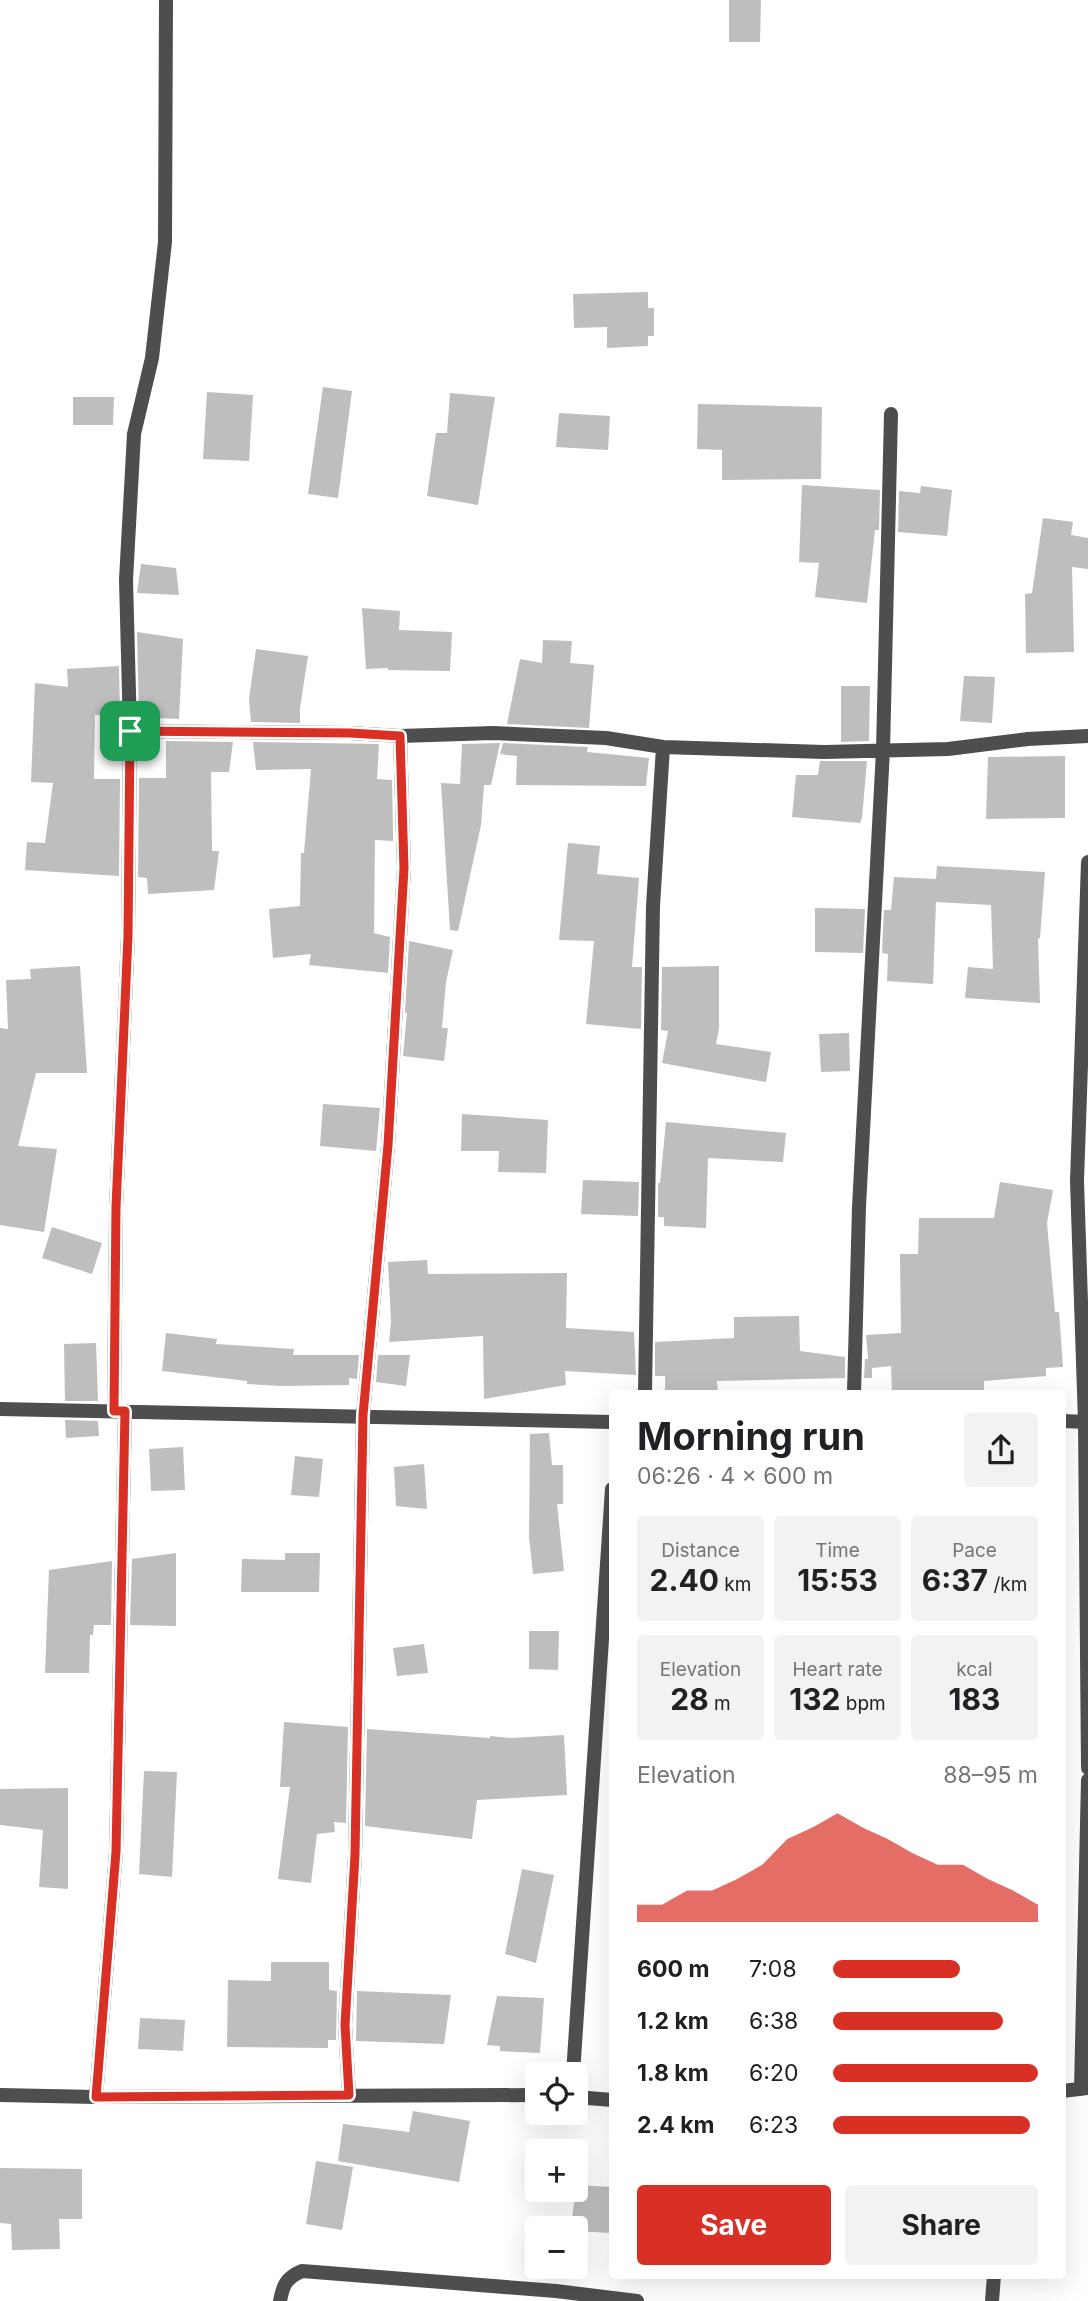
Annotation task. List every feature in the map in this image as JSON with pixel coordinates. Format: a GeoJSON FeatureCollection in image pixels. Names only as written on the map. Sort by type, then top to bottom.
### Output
{"type":"FeatureCollection","features":[{"type":"Feature","properties":{"kind":"street"},"geometry":{"type":"LineString","coordinates":[[96,2097],[116,1852],[120,1411],[116,1207],[128,936],[130,731],[125,580],[134,434],[152,358],[165,242],[166,0]]}},
{"type":"Feature","properties":{"kind":"street"},"geometry":{"type":"LineString","coordinates":[[853,1390],[859,1207],[883,750],[891,414]]}},
{"type":"Feature","properties":{"kind":"street"},"geometry":{"type":"LineString","coordinates":[[130,731],[400,736],[494,733],[606,738],[663,747],[824,752],[948,749],[1028,739],[1088,736]]}},
{"type":"Feature","properties":{"kind":"street"},"geometry":{"type":"LineString","coordinates":[[349,2095],[345,2025],[355,1855],[363,1415],[388,1145],[404,868],[400,736]]}},
{"type":"Feature","properties":{"kind":"street"},"geometry":{"type":"LineString","coordinates":[[645,1390],[653,906],[663,747]]}},
{"type":"Feature","properties":{"kind":"street"},"geometry":{"type":"LineString","coordinates":[[1088,862],[1077,1181],[1086,1422],[1088,1768]]}},
{"type":"Feature","properties":{"kind":"street"},"geometry":{"type":"LineString","coordinates":[[0,1409],[609,1422]]}},
{"type":"Feature","properties":{"kind":"street"},"geometry":{"type":"LineString","coordinates":[[1066,1421],[1086,1422]]}},
{"type":"Feature","properties":{"kind":"street"},"geometry":{"type":"LineString","coordinates":[[574,2062],[609,1534]]}},
{"type":"Feature","properties":{"kind":"street"},"geometry":{"type":"LineString","coordinates":[[1066,2090],[1084,2088],[1088,1780]]}},
{"type":"Feature","properties":{"kind":"street"},"geometry":{"type":"LineString","coordinates":[[0,2095],[525,2095]]}},
{"type":"Feature","properties":{"kind":"street"},"geometry":{"type":"LineString","coordinates":[[588,2098],[609,2100]]}},
{"type":"Feature","properties":{"kind":"street"},"geometry":{"type":"LineString","coordinates":[[280,2301],[283,2285],[291,2276],[302,2271],[556,2291],[636,2301]]}},
{"type":"Feature","properties":{"kind":"street"},"geometry":{"type":"LineString","coordinates":[[992,2301],[994,2279]]}},
{"type":"Feature","properties":{"kind":"building"},"geometry":{"type":"Polygon","coordinates":[[[729,0],[761,0],[760,42],[729,42],[729,0]]]}},
{"type":"Feature","properties":{"kind":"building"},"geometry":{"type":"Polygon","coordinates":[[[648,292],[648,308],[654,308],[654,336],[648,336],[648,346],[607,348],[607,327],[574,328],[573,294],[648,292]]]}},
{"type":"Feature","properties":{"kind":"building"},"geometry":{"type":"Polygon","coordinates":[[[323,387],[352,391],[338,498],[308,494],[323,387]]]}},
{"type":"Feature","properties":{"kind":"building"},"geometry":{"type":"Polygon","coordinates":[[[207,392],[253,395],[249,461],[203,459],[207,392]]]}},
{"type":"Feature","properties":{"kind":"building"},"geometry":{"type":"Polygon","coordinates":[[[450,393],[495,397],[478,505],[427,496],[436,433],[447,433],[450,393]]]}},
{"type":"Feature","properties":{"kind":"building"},"geometry":{"type":"Polygon","coordinates":[[[73,397],[114,397],[113,425],[73,425],[73,397]]]}},
{"type":"Feature","properties":{"kind":"building"},"geometry":{"type":"Polygon","coordinates":[[[698,404],[822,407],[821,479],[722,480],[722,450],[697,449],[698,404]]]}},
{"type":"Feature","properties":{"kind":"building"},"geometry":{"type":"Polygon","coordinates":[[[559,413],[610,416],[608,450],[556,447],[559,413]]]}},
{"type":"Feature","properties":{"kind":"building"},"geometry":{"type":"Polygon","coordinates":[[[802,485],[880,490],[879,530],[875,530],[867,603],[815,597],[819,563],[799,562],[802,485]]]}},
{"type":"Feature","properties":{"kind":"building"},"geometry":{"type":"Polygon","coordinates":[[[921,486],[952,490],[947,536],[898,532],[899,491],[920,493],[921,486]]]}},
{"type":"Feature","properties":{"kind":"building"},"geometry":{"type":"Polygon","coordinates":[[[1043,518],[1073,522],[1071,535],[1088,538],[1088,569],[1072,567],[1074,652],[1026,653],[1025,594],[1032,593],[1043,518]]]}},
{"type":"Feature","properties":{"kind":"building"},"geometry":{"type":"Polygon","coordinates":[[[141,564],[176,568],[179,595],[137,593],[141,564]]]}},
{"type":"Feature","properties":{"kind":"building"},"geometry":{"type":"Polygon","coordinates":[[[362,608],[400,611],[399,630],[452,632],[450,671],[366,669],[362,608]]]}},
{"type":"Feature","properties":{"kind":"building"},"geometry":{"type":"Polygon","coordinates":[[[137,632],[183,639],[179,719],[139,717],[137,632]]]}},
{"type":"Feature","properties":{"kind":"building"},"geometry":{"type":"Polygon","coordinates":[[[543,640],[572,641],[570,663],[594,665],[589,728],[507,724],[520,659],[542,663],[543,640]]]}},
{"type":"Feature","properties":{"kind":"building"},"geometry":{"type":"Polygon","coordinates":[[[256,649],[308,656],[300,723],[251,722],[249,699],[256,649]]]}},
{"type":"Feature","properties":{"kind":"building"},"geometry":{"type":"Polygon","coordinates":[[[119,666],[120,717],[95,715],[94,779],[120,779],[119,876],[25,870],[27,842],[45,843],[53,783],[31,782],[35,683],[68,687],[67,669],[119,666]]]}},
{"type":"Feature","properties":{"kind":"building"},"geometry":{"type":"Polygon","coordinates":[[[964,676],[995,677],[992,723],[960,721],[964,676]]]}},
{"type":"Feature","properties":{"kind":"building"},"geometry":{"type":"Polygon","coordinates":[[[841,686],[870,686],[869,741],[841,742],[841,686]]]}},
{"type":"Feature","properties":{"kind":"building"},"geometry":{"type":"Polygon","coordinates":[[[166,741],[233,742],[229,772],[211,772],[212,851],[219,851],[214,890],[148,894],[147,878],[138,877],[139,778],[166,778],[166,741]]]}},
{"type":"Feature","properties":{"kind":"building"},"geometry":{"type":"Polygon","coordinates":[[[253,742],[379,744],[377,779],[392,780],[393,841],[375,840],[374,933],[390,937],[388,973],[309,965],[311,954],[273,958],[269,909],[300,906],[301,853],[304,853],[311,769],[256,770],[253,742]]]}},
{"type":"Feature","properties":{"kind":"building"},"geometry":{"type":"Polygon","coordinates":[[[500,743],[491,785],[484,785],[481,825],[458,931],[450,930],[441,783],[460,784],[462,744],[500,743]]]}},
{"type":"Feature","properties":{"kind":"building"},"geometry":{"type":"Polygon","coordinates":[[[503,743],[588,747],[587,752],[649,758],[646,786],[516,785],[517,756],[500,754],[503,743]]]}},
{"type":"Feature","properties":{"kind":"building"},"geometry":{"type":"Polygon","coordinates":[[[1065,756],[1065,818],[986,819],[988,757],[1065,756]]]}},
{"type":"Feature","properties":{"kind":"building"},"geometry":{"type":"Polygon","coordinates":[[[820,761],[867,761],[860,823],[792,817],[796,775],[818,775],[820,761]]]}},
{"type":"Feature","properties":{"kind":"building"},"geometry":{"type":"Polygon","coordinates":[[[568,843],[600,846],[597,874],[639,878],[632,967],[642,967],[641,1029],[586,1024],[594,941],[559,940],[568,843]]]}},
{"type":"Feature","properties":{"kind":"building"},"geometry":{"type":"Polygon","coordinates":[[[937,866],[1045,872],[1038,939],[1040,1003],[965,998],[968,967],[993,969],[991,905],[936,902],[933,984],[887,981],[888,954],[882,953],[884,910],[891,910],[894,877],[936,879],[937,866]]]}},
{"type":"Feature","properties":{"kind":"building"},"geometry":{"type":"Polygon","coordinates":[[[815,908],[865,909],[863,953],[815,952],[815,908]]]}},
{"type":"Feature","properties":{"kind":"building"},"geometry":{"type":"Polygon","coordinates":[[[409,941],[453,950],[446,982],[442,1028],[448,1028],[444,1061],[403,1056],[409,941]]]}},
{"type":"Feature","properties":{"kind":"building"},"geometry":{"type":"Polygon","coordinates":[[[80,966],[87,1073],[36,1073],[18,1146],[57,1149],[44,1232],[0,1225],[0,1028],[8,1029],[6,980],[31,979],[30,969],[80,966]]]}},
{"type":"Feature","properties":{"kind":"building"},"geometry":{"type":"Polygon","coordinates":[[[719,966],[719,1028],[716,1044],[771,1052],[766,1082],[662,1063],[668,1031],[661,1030],[662,967],[719,966]]]}},
{"type":"Feature","properties":{"kind":"building"},"geometry":{"type":"Polygon","coordinates":[[[849,1033],[850,1071],[821,1072],[819,1034],[849,1033]]]}},
{"type":"Feature","properties":{"kind":"building"},"geometry":{"type":"Polygon","coordinates":[[[323,1104],[380,1108],[376,1151],[320,1146],[323,1104]]]}},
{"type":"Feature","properties":{"kind":"building"},"geometry":{"type":"Polygon","coordinates":[[[462,1114],[548,1120],[546,1173],[498,1172],[499,1151],[461,1151],[462,1114]]]}},
{"type":"Feature","properties":{"kind":"building"},"geometry":{"type":"Polygon","coordinates":[[[666,1122],[786,1133],[783,1162],[708,1158],[706,1228],[664,1226],[664,1217],[658,1217],[658,1183],[666,1122]]]}},
{"type":"Feature","properties":{"kind":"building"},"geometry":{"type":"Polygon","coordinates":[[[583,1180],[639,1182],[638,1216],[581,1214],[583,1180]]]}},
{"type":"Feature","properties":{"kind":"building"},"geometry":{"type":"Polygon","coordinates":[[[1000,1182],[1053,1190],[1047,1223],[1063,1367],[1046,1368],[1046,1376],[984,1381],[984,1390],[892,1390],[891,1366],[872,1368],[872,1378],[864,1378],[865,1359],[868,1359],[866,1335],[901,1333],[900,1254],[918,1254],[919,1218],[994,1218],[1000,1182]]]}},
{"type":"Feature","properties":{"kind":"building"},"geometry":{"type":"Polygon","coordinates":[[[52,1227],[102,1243],[92,1274],[42,1258],[52,1227]]]}},
{"type":"Feature","properties":{"kind":"building"},"geometry":{"type":"Polygon","coordinates":[[[427,1260],[428,1274],[567,1273],[566,1328],[634,1332],[636,1375],[565,1371],[566,1385],[484,1399],[483,1336],[389,1342],[391,1322],[388,1262],[427,1260]]]}},
{"type":"Feature","properties":{"kind":"building"},"geometry":{"type":"Polygon","coordinates":[[[799,1316],[800,1351],[845,1357],[845,1378],[717,1381],[718,1390],[665,1390],[665,1376],[655,1376],[655,1342],[734,1338],[734,1317],[799,1316]]]}},
{"type":"Feature","properties":{"kind":"building"},"geometry":{"type":"Polygon","coordinates":[[[166,1333],[217,1339],[216,1344],[294,1349],[293,1355],[359,1355],[357,1379],[349,1378],[349,1385],[281,1386],[247,1384],[247,1381],[162,1371],[166,1333]]]}},
{"type":"Feature","properties":{"kind":"building"},"geometry":{"type":"Polygon","coordinates":[[[96,1343],[98,1401],[65,1401],[64,1344],[96,1343]]]}},
{"type":"Feature","properties":{"kind":"building"},"geometry":{"type":"Polygon","coordinates":[[[378,1355],[410,1355],[406,1386],[376,1382],[378,1355]]]}},
{"type":"Feature","properties":{"kind":"building"},"geometry":{"type":"Polygon","coordinates":[[[65,1420],[98,1421],[99,1436],[66,1438],[65,1420]]]}},
{"type":"Feature","properties":{"kind":"building"},"geometry":{"type":"Polygon","coordinates":[[[549,1433],[552,1465],[563,1465],[563,1504],[557,1504],[564,1571],[533,1574],[529,1537],[530,1434],[549,1433]]]}},
{"type":"Feature","properties":{"kind":"building"},"geometry":{"type":"Polygon","coordinates":[[[183,1447],[185,1490],[151,1491],[149,1449],[183,1447]]]}},
{"type":"Feature","properties":{"kind":"building"},"geometry":{"type":"Polygon","coordinates":[[[295,1456],[323,1459],[319,1497],[291,1495],[295,1456]]]}},
{"type":"Feature","properties":{"kind":"building"},"geometry":{"type":"Polygon","coordinates":[[[424,1464],[427,1509],[396,1506],[394,1467],[424,1464]]]}},
{"type":"Feature","properties":{"kind":"building"},"geometry":{"type":"Polygon","coordinates":[[[176,1553],[176,1626],[130,1625],[132,1559],[176,1553]]]}},
{"type":"Feature","properties":{"kind":"building"},"geometry":{"type":"Polygon","coordinates":[[[285,1553],[320,1553],[319,1592],[241,1592],[242,1559],[285,1560],[285,1553]]]}},
{"type":"Feature","properties":{"kind":"building"},"geometry":{"type":"Polygon","coordinates":[[[112,1561],[111,1625],[94,1625],[93,1635],[90,1635],[89,1673],[45,1673],[49,1570],[112,1561]]]}},
{"type":"Feature","properties":{"kind":"building"},"geometry":{"type":"Polygon","coordinates":[[[529,1631],[559,1631],[558,1670],[529,1669],[529,1631]]]}},
{"type":"Feature","properties":{"kind":"building"},"geometry":{"type":"Polygon","coordinates":[[[424,1644],[428,1673],[397,1676],[393,1648],[424,1644]]]}},
{"type":"Feature","properties":{"kind":"building"},"geometry":{"type":"Polygon","coordinates":[[[284,1722],[348,1727],[346,1823],[334,1822],[335,1832],[317,1834],[311,1883],[278,1879],[290,1787],[280,1787],[284,1722]]]}},
{"type":"Feature","properties":{"kind":"building"},"geometry":{"type":"Polygon","coordinates":[[[367,1729],[490,1738],[564,1735],[567,1795],[477,1800],[472,1839],[365,1826],[367,1729]]]}},
{"type":"Feature","properties":{"kind":"building"},"geometry":{"type":"Polygon","coordinates":[[[144,1771],[177,1772],[172,1877],[139,1874],[144,1771]]]}},
{"type":"Feature","properties":{"kind":"building"},"geometry":{"type":"Polygon","coordinates":[[[68,1788],[68,1889],[39,1887],[43,1830],[0,1825],[0,1789],[68,1788]]]}},
{"type":"Feature","properties":{"kind":"building"},"geometry":{"type":"Polygon","coordinates":[[[522,1869],[554,1875],[536,1963],[505,1954],[522,1869]]]}},
{"type":"Feature","properties":{"kind":"building"},"geometry":{"type":"Polygon","coordinates":[[[271,1962],[329,1962],[329,1990],[337,1991],[336,2040],[328,2040],[328,2048],[227,2047],[228,1980],[271,1981],[271,1962]]]}},
{"type":"Feature","properties":{"kind":"building"},"geometry":{"type":"Polygon","coordinates":[[[357,1991],[451,1995],[444,2044],[356,2041],[357,1991]]]}},
{"type":"Feature","properties":{"kind":"building"},"geometry":{"type":"Polygon","coordinates":[[[497,1996],[544,1998],[540,2053],[500,2051],[500,2046],[487,2045],[497,1996]]]}},
{"type":"Feature","properties":{"kind":"building"},"geometry":{"type":"Polygon","coordinates":[[[140,2018],[185,2020],[183,2051],[138,2049],[140,2018]]]}},
{"type":"Feature","properties":{"kind":"building"},"geometry":{"type":"Polygon","coordinates":[[[413,2111],[470,2121],[459,2182],[338,2161],[343,2124],[409,2132],[413,2111]]]}},
{"type":"Feature","properties":{"kind":"building"},"geometry":{"type":"Polygon","coordinates":[[[316,2161],[353,2167],[342,2230],[306,2224],[316,2161]]]}},
{"type":"Feature","properties":{"kind":"building"},"geometry":{"type":"Polygon","coordinates":[[[0,2168],[82,2169],[82,2219],[59,2219],[60,2249],[12,2250],[11,2224],[0,2223],[0,2168]]]}},
{"type":"Feature","properties":{"kind":"building"},"geometry":{"type":"Polygon","coordinates":[[[588,2186],[609,2187],[609,2233],[588,2232],[588,2216],[572,2216],[574,2202],[588,2202],[588,2186]]]}},
{"type":"Feature","properties":{"kind":"route"},"geometry":{"type":"LineString","coordinates":[[130,731],[400,736],[404,868],[388,1145],[363,1415],[355,1855],[345,2025],[349,2095],[96,2097],[116,1852],[125,1411],[114,1411],[116,1207],[128,936],[130,731]]}}]}
